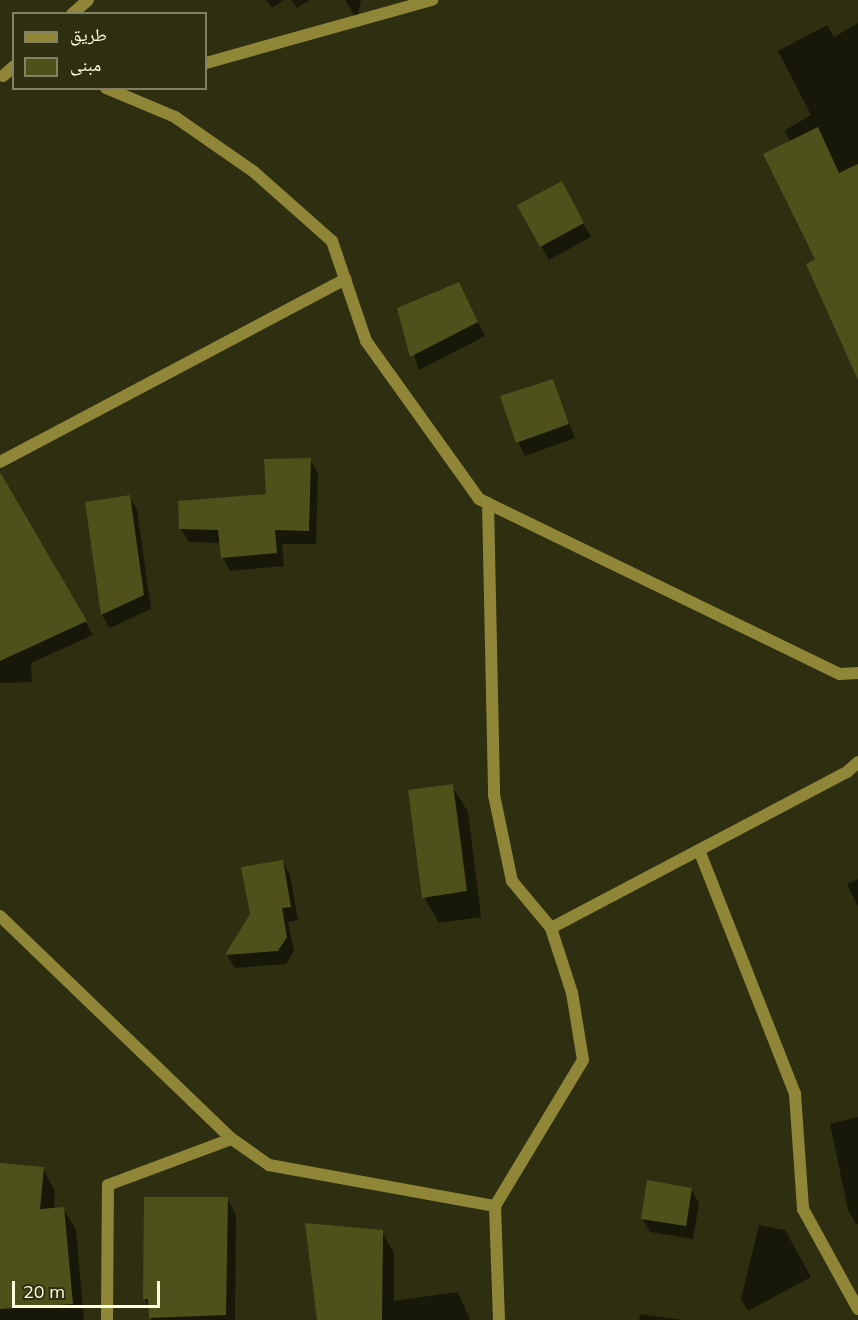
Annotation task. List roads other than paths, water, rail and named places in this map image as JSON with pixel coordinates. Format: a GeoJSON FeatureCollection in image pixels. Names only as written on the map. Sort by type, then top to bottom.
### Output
{"type":"FeatureCollection","features":[{"type":"Feature","properties":{"kind":"street"},"geometry":{"type":"LineString","coordinates":[[74,12],[88,0]]}},
{"type":"Feature","properties":{"kind":"street"},"geometry":{"type":"LineString","coordinates":[[207,63],[432,0]]}},
{"type":"Feature","properties":{"kind":"street"},"geometry":{"type":"LineString","coordinates":[[111,90],[175,117],[254,172],[332,241],[366,341],[479,499],[840,674],[858,673]]}},
{"type":"Feature","properties":{"kind":"street"},"geometry":{"type":"LineString","coordinates":[[0,462],[345,279]]}},
{"type":"Feature","properties":{"kind":"street"},"geometry":{"type":"LineString","coordinates":[[488,503],[494,795],[512,881],[551,928],[572,993],[583,1060],[495,1206],[499,1320]]}},
{"type":"Feature","properties":{"kind":"street"},"geometry":{"type":"LineString","coordinates":[[551,928],[847,772],[858,762]]}},
{"type":"Feature","properties":{"kind":"street"},"geometry":{"type":"LineString","coordinates":[[699,850],[795,1094],[803,1209],[858,1309]]}},
{"type":"Feature","properties":{"kind":"street"},"geometry":{"type":"LineString","coordinates":[[0,916],[232,1140],[269,1165],[495,1206]]}},
{"type":"Feature","properties":{"kind":"street"},"geometry":{"type":"LineString","coordinates":[[107,1320],[108,1185],[232,1140]]}}]}
